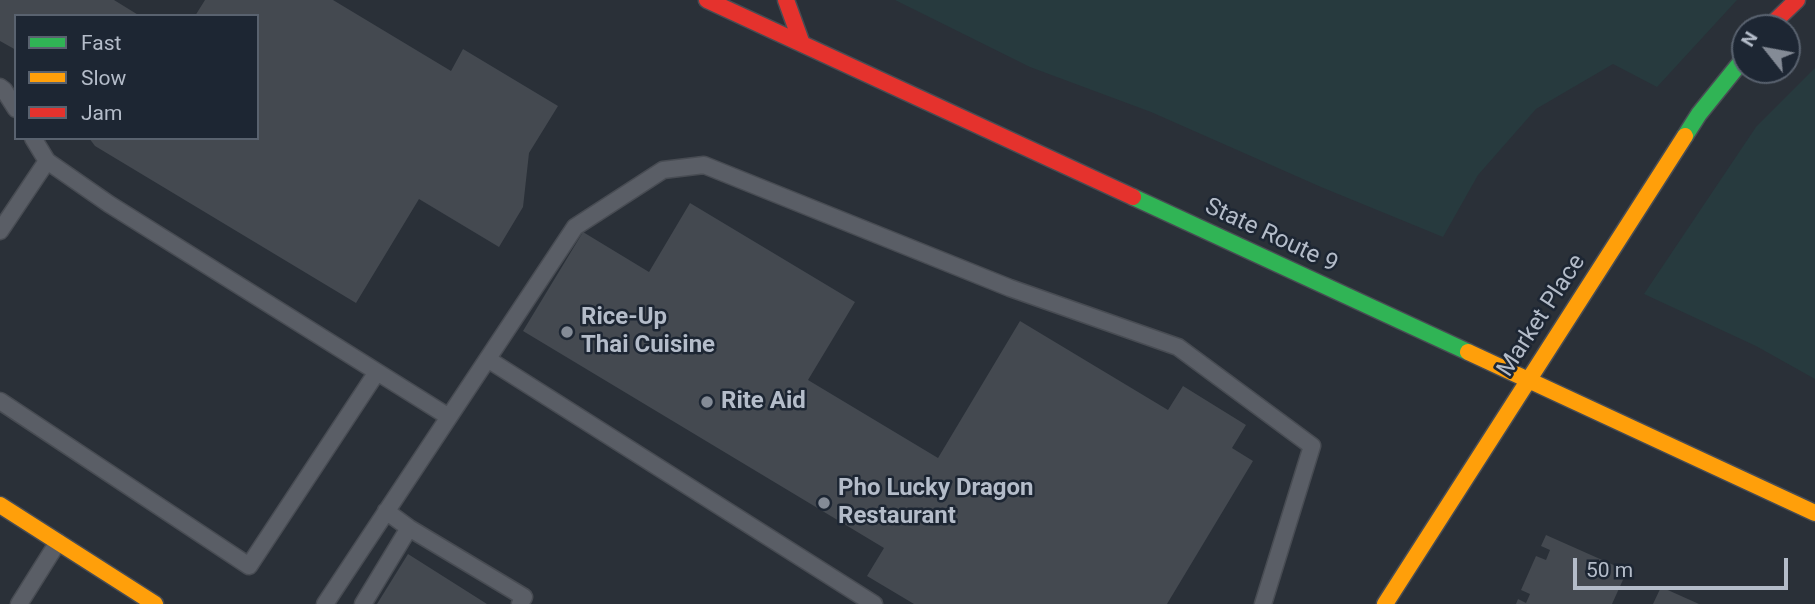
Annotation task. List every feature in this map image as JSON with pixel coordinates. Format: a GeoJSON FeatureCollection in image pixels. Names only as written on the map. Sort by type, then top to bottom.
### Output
{"type":"FeatureCollection","features":[{"type":"Feature","properties":{"kind":"main road","name":"State Route 9"},"geometry":{"type":"LineString","coordinates":[[707,0],[1815,513]]}},
{"type":"Feature","properties":{"kind":"main road"},"geometry":{"type":"LineString","coordinates":[[786,0],[802,44]]}},
{"type":"Feature","properties":{"kind":"main road"},"geometry":{"type":"LineString","coordinates":[[1782,14],[1797,0]]}},
{"type":"Feature","properties":{"kind":"main road","name":"Market Place"},"geometry":{"type":"LineString","coordinates":[[1385,604],[1699,114],[1731,74]]}},
{"type":"Feature","properties":{"kind":"main road"},"geometry":{"type":"LineString","coordinates":[[0,505],[155,604]]}},
{"type":"Feature","properties":{"kind":"lane"},"geometry":{"type":"LineString","coordinates":[[0,87],[14,106]]}},
{"type":"Feature","properties":{"kind":"lane"},"geometry":{"type":"LineString","coordinates":[[34,140],[47,161],[109,204],[449,417]]}},
{"type":"Feature","properties":{"kind":"lane"},"geometry":{"type":"LineString","coordinates":[[0,231],[47,161]]}},
{"type":"Feature","properties":{"kind":"lane"},"geometry":{"type":"LineString","coordinates":[[325,604],[575,227],[663,170],[704,164],[1010,288],[1178,347],[1312,446],[1263,604]]}},
{"type":"Feature","properties":{"kind":"lane"},"geometry":{"type":"LineString","coordinates":[[489,360],[874,604]]}},
{"type":"Feature","properties":{"kind":"lane"},"geometry":{"type":"LineString","coordinates":[[0,401],[249,566],[377,372]]}},
{"type":"Feature","properties":{"kind":"lane"},"geometry":{"type":"LineString","coordinates":[[386,511],[409,528],[524,597],[520,604]]}},
{"type":"Feature","properties":{"kind":"lane"},"geometry":{"type":"LineString","coordinates":[[363,604],[409,528]]}},
{"type":"Feature","properties":{"kind":"lane"},"geometry":{"type":"LineString","coordinates":[[19,604],[58,542]]}},
{"type":"Feature","properties":{"kind":"green space"},"geometry":{"type":"Polygon","coordinates":[[[895,0],[1737,0],[1657,87],[1613,64],[1536,109],[1478,175],[1443,237],[1151,112],[1030,67],[895,0]]]}},
{"type":"Feature","properties":{"kind":"green space"},"geometry":{"type":"Polygon","coordinates":[[[1815,68],[1815,379],[1756,346],[1644,294],[1756,127],[1815,68]]]}},
{"type":"Feature","properties":{"kind":"building"},"geometry":{"type":"Polygon","coordinates":[[[0,0],[114,0],[137,14],[14,14],[14,49],[0,41],[0,0]]]}},
{"type":"Feature","properties":{"kind":"building"},"geometry":{"type":"Polygon","coordinates":[[[205,0],[333,0],[451,71],[463,49],[558,106],[529,153],[523,207],[499,247],[419,199],[356,303],[95,146],[90,140],[259,140],[259,14],[196,14],[205,0]]]}},
{"type":"Feature","properties":{"kind":"building"},"geometry":{"type":"Polygon","coordinates":[[[690,203],[855,302],[808,380],[938,458],[1020,321],[1168,410],[1183,386],[1246,425],[1232,448],[1253,461],[1167,604],[914,604],[867,576],[884,548],[523,331],[583,232],[649,272],[690,203]]]}},
{"type":"Feature","properties":{"kind":"building"},"geometry":{"type":"Polygon","coordinates":[[[1546,535],[1627,571],[1612,604],[1516,604],[1518,599],[1526,603],[1530,594],[1521,590],[1536,556],[1546,560],[1550,550],[1541,546],[1546,535]]]}},
{"type":"Feature","properties":{"kind":"building"},"geometry":{"type":"Polygon","coordinates":[[[408,554],[487,604],[377,604],[408,554]]]}},
{"type":"Feature","properties":{"kind":"building"},"geometry":{"type":"Polygon","coordinates":[[[1661,587],[1699,604],[1653,604],[1661,587]]]}},
{"type":"Feature","properties":{"kind":"traffic: fast"},"geometry":{"type":"LineString","coordinates":[[1685,136],[1731,74]]}},
{"type":"Feature","properties":{"kind":"traffic: fast"},"geometry":{"type":"LineString","coordinates":[[1133,197],[1468,352]]}},
{"type":"Feature","properties":{"kind":"traffic: slow"},"geometry":{"type":"LineString","coordinates":[[1385,604],[1685,136]]}},
{"type":"Feature","properties":{"kind":"traffic: slow"},"geometry":{"type":"LineString","coordinates":[[1468,352],[1815,513]]}},
{"type":"Feature","properties":{"kind":"traffic: slow"},"geometry":{"type":"LineString","coordinates":[[0,505],[155,604]]}},
{"type":"Feature","properties":{"kind":"traffic: jam"},"geometry":{"type":"LineString","coordinates":[[707,0],[1133,197]]}},
{"type":"Feature","properties":{"kind":"traffic: jam"},"geometry":{"type":"LineString","coordinates":[[786,0],[802,44]]}},
{"type":"Feature","properties":{"kind":"traffic: jam"},"geometry":{"type":"LineString","coordinates":[[1782,14],[1797,0]]}},
{"type":"Feature","properties":{"kind":"place","name":"Rice-Up Thai Cuisine"},"geometry":{"type":"Point","coordinates":[567,332]}},
{"type":"Feature","properties":{"kind":"place","name":"Rite Aid"},"geometry":{"type":"Point","coordinates":[707,402]}},
{"type":"Feature","properties":{"kind":"place","name":"Pho Lucky Dragon Restaurant"},"geometry":{"type":"Point","coordinates":[824,503]}}]}
